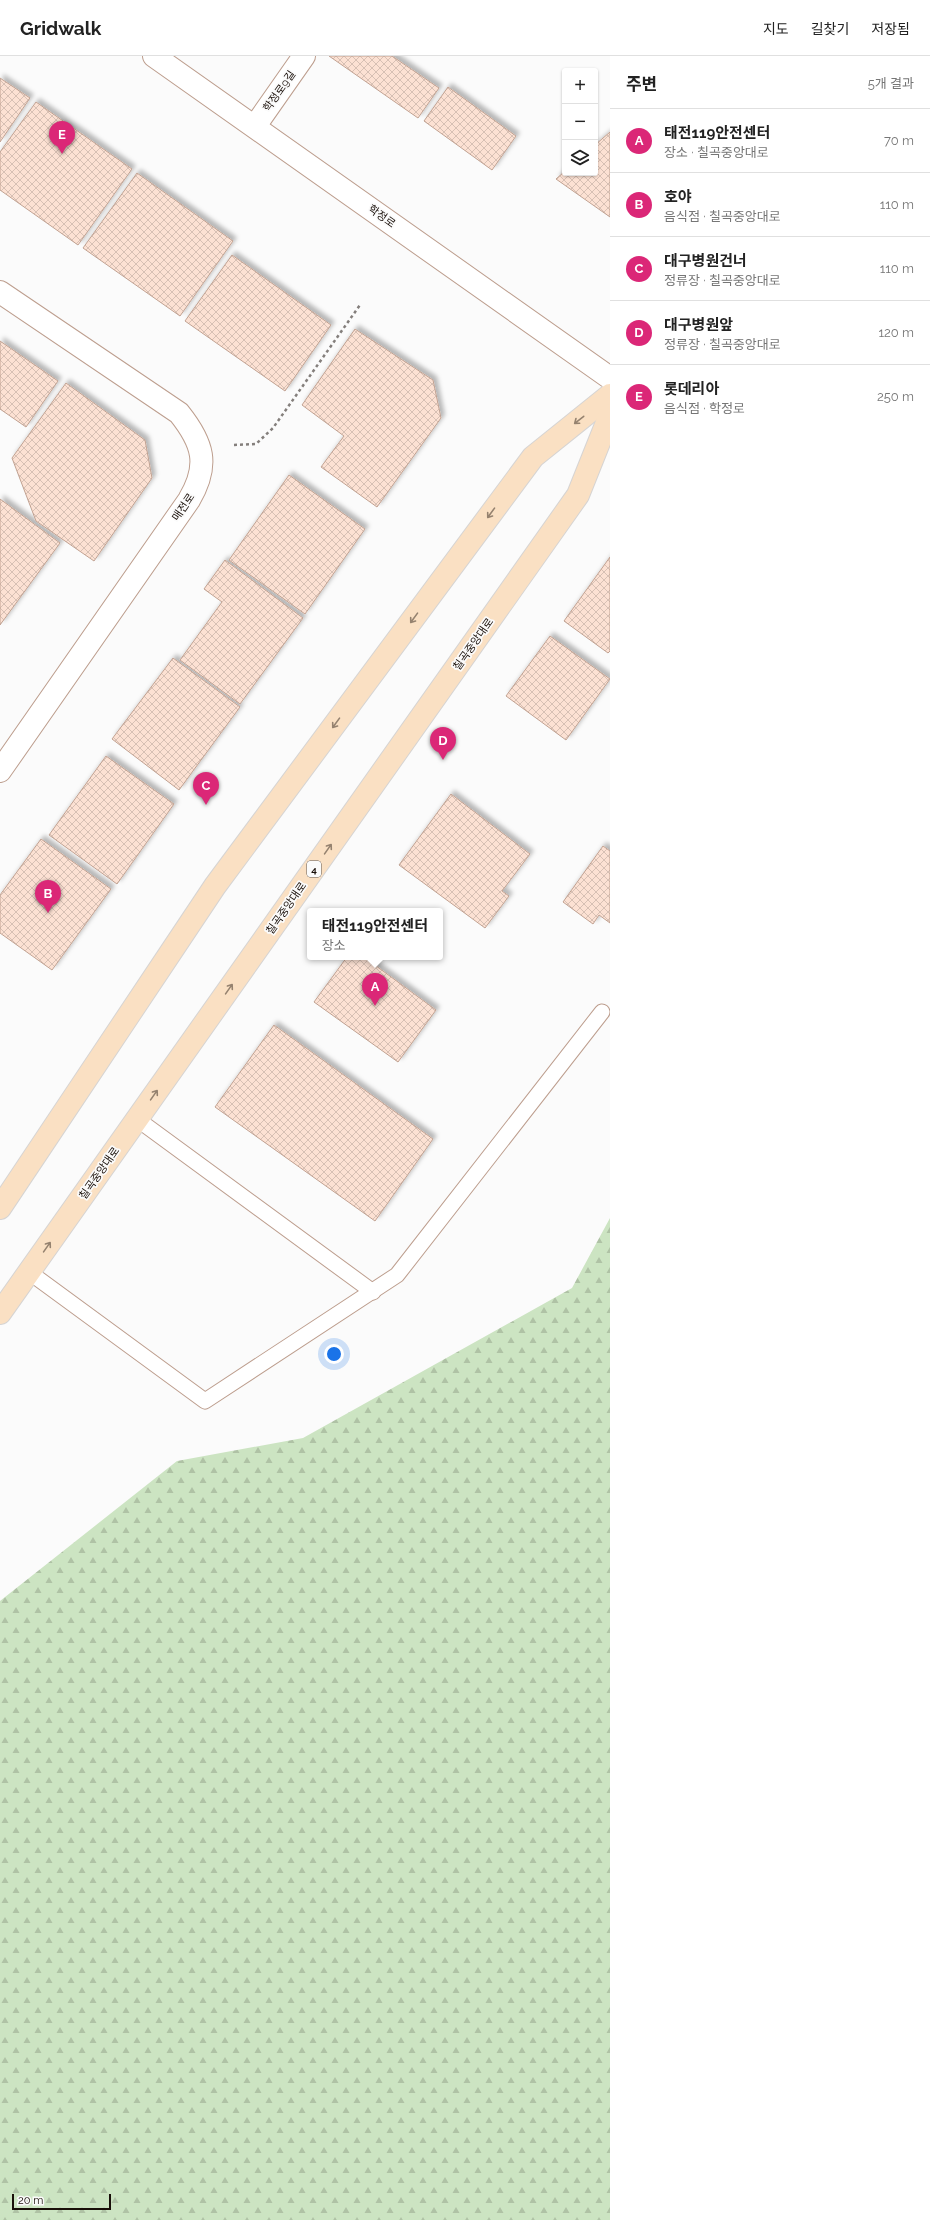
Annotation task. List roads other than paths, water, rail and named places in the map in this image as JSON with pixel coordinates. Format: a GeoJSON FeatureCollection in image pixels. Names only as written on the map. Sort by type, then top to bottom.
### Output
{"type":"FeatureCollection","features":[{"type":"Feature","properties":{"kind":"main road"},"geometry":{"type":"LineString","coordinates":[[0,1208],[215,886],[533,457],[610,395]]}},
{"type":"Feature","properties":{"kind":"main road","name":"칠곡중앙대로"},"geometry":{"type":"LineString","coordinates":[[0,1313],[578,495],[610,416]]}},
{"type":"Feature","properties":{"kind":"street","name":"학정로"},"geometry":{"type":"LineString","coordinates":[[154,56],[610,378]]}},
{"type":"Feature","properties":{"kind":"street","name":"학정로9길"},"geometry":{"type":"LineString","coordinates":[[255,126],[304,56]]}},
{"type":"Feature","properties":{"kind":"street","name":"매전로"},"geometry":{"type":"LineString","coordinates":[[0,292],[178,413],[192,429],[201,448],[201,468],[197,486],[188,500],[0,771]]}},
{"type":"Feature","properties":{"kind":"lane"},"geometry":{"type":"LineString","coordinates":[[29,1272],[205,1401],[397,1275],[602,1012]]}},
{"type":"Feature","properties":{"kind":"lane"},"geometry":{"type":"LineString","coordinates":[[137,1119],[373,1292]]}},
{"type":"Feature","properties":{"kind":"place","name":"롯데리아"},"geometry":{"type":"Point","coordinates":[62,154]}},
{"type":"Feature","properties":{"kind":"place","name":"대구병원앞"},"geometry":{"type":"Point","coordinates":[443,760]}},
{"type":"Feature","properties":{"kind":"place","name":"대구병원건너"},"geometry":{"type":"Point","coordinates":[206,805]}},
{"type":"Feature","properties":{"kind":"place","name":"호야"},"geometry":{"type":"Point","coordinates":[48,913]}},
{"type":"Feature","properties":{"kind":"place","name":"태전119안전센터"},"geometry":{"type":"Point","coordinates":[375,1006]}}]}
